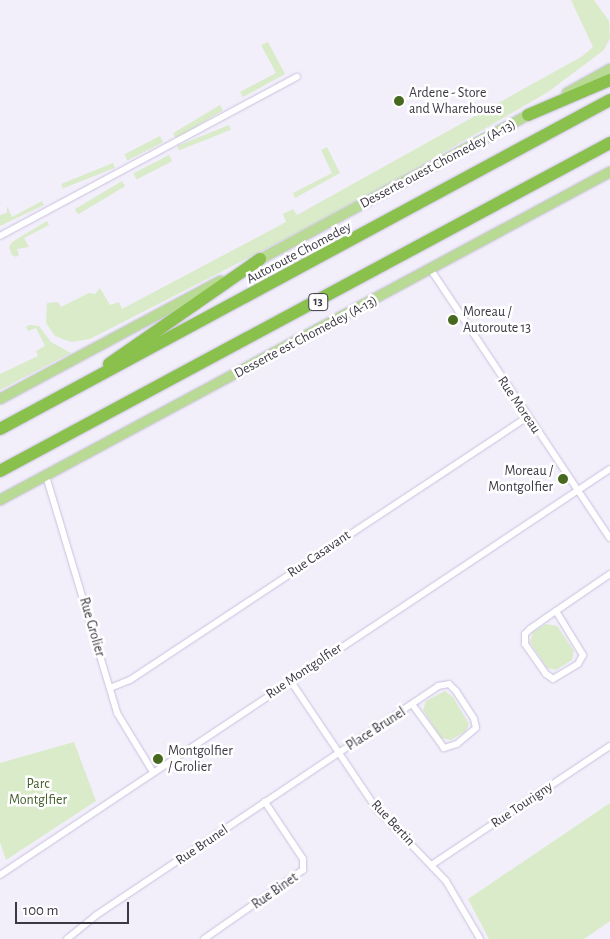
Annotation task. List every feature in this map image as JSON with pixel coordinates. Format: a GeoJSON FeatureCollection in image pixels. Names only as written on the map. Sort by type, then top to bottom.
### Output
{"type":"FeatureCollection","features":[{"type":"Feature","properties":{"kind":"highway"},"geometry":{"type":"LineString","coordinates":[[528,115],[610,80]]}},
{"type":"Feature","properties":{"kind":"highway","name":"Autoroute Chomedey"},"geometry":{"type":"LineString","coordinates":[[0,429],[610,100]]}},
{"type":"Feature","properties":{"kind":"highway","name":"13"},"geometry":{"type":"LineString","coordinates":[[0,473],[610,143]]}},
{"type":"Feature","properties":{"kind":"highway"},"geometry":{"type":"LineString","coordinates":[[78,388],[148,334],[185,313],[260,259]]}},
{"type":"Feature","properties":{"kind":"main road","name":"Desserte ouest Chomedey (A-13)"},"geometry":{"type":"LineString","coordinates":[[0,399],[610,69]]}},
{"type":"Feature","properties":{"kind":"main road","name":"Desserte est Chomedey (A-13)"},"geometry":{"type":"LineString","coordinates":[[0,500],[431,270],[610,172]]}},
{"type":"Feature","properties":{"kind":"street"},"geometry":{"type":"LineString","coordinates":[[0,236],[296,78]]}},
{"type":"Feature","properties":{"kind":"street","name":"Rue Moreau"},"geometry":{"type":"LineString","coordinates":[[431,270],[527,417],[610,538]]}},
{"type":"Feature","properties":{"kind":"street","name":"Rue Casavant"},"geometry":{"type":"LineString","coordinates":[[110,688],[130,680],[527,417]]}},
{"type":"Feature","properties":{"kind":"street","name":"Rue Montgolfier"},"geometry":{"type":"LineString","coordinates":[[0,875],[290,680],[610,469]]}},
{"type":"Feature","properties":{"kind":"street","name":"Rue Grolier"},"geometry":{"type":"LineString","coordinates":[[46,476],[120,720],[153,772]]}},
{"type":"Feature","properties":{"kind":"street"},"geometry":{"type":"LineString","coordinates":[[556,612],[583,656],[578,664],[553,678],[544,672],[525,644],[524,636],[556,612],[610,574]]}},
{"type":"Feature","properties":{"kind":"street","name":"Rue Bertin"},"geometry":{"type":"LineString","coordinates":[[290,680],[376,808],[433,864],[467,912],[480,939]]}},
{"type":"Feature","properties":{"kind":"street","name":"Place Brunel"},"geometry":{"type":"LineString","coordinates":[[339,753],[438,686],[449,684],[474,719],[476,728],[457,744],[444,748],[412,704]]}},
{"type":"Feature","properties":{"kind":"street","name":"Rue Tourigny"},"geometry":{"type":"LineString","coordinates":[[433,864],[610,746]]}},
{"type":"Feature","properties":{"kind":"street","name":"Rue Brunel"},"geometry":{"type":"LineString","coordinates":[[67,939],[96,916],[339,753]]}},
{"type":"Feature","properties":{"kind":"street","name":"Rue Binet"},"geometry":{"type":"LineString","coordinates":[[204,939],[303,870],[303,859],[265,802]]}},
{"type":"Feature","properties":{"kind":"green space"},"geometry":{"type":"Polygon","coordinates":[[[571,0],[594,0],[609,21],[610,38],[604,50],[548,92],[369,196],[90,339],[71,342],[55,336],[46,323],[47,303],[58,302],[61,307],[89,293],[95,294],[100,288],[110,305],[119,302],[122,309],[286,222],[283,214],[293,209],[297,215],[581,57],[593,47],[571,0]]]}},
{"type":"Feature","properties":{"kind":"green space"},"geometry":{"type":"Polygon","coordinates":[[[268,42],[285,74],[243,97],[240,92],[276,73],[261,45],[268,42]]]}},
{"type":"Feature","properties":{"kind":"green space"},"geometry":{"type":"Polygon","coordinates":[[[220,105],[223,110],[176,138],[173,133],[220,105]]]}},
{"type":"Feature","properties":{"kind":"green space"},"geometry":{"type":"Polygon","coordinates":[[[229,125],[231,130],[179,151],[177,146],[229,125]]]}},
{"type":"Feature","properties":{"kind":"green space"},"geometry":{"type":"Polygon","coordinates":[[[160,136],[163,142],[128,160],[124,154],[160,136]]]}},
{"type":"Feature","properties":{"kind":"green space"},"geometry":{"type":"Polygon","coordinates":[[[327,147],[340,173],[295,198],[293,193],[332,173],[321,150],[327,147]]]}},
{"type":"Feature","properties":{"kind":"green space"},"geometry":{"type":"Polygon","coordinates":[[[169,155],[172,161],[137,179],[133,173],[169,155]]]}},
{"type":"Feature","properties":{"kind":"green space"},"geometry":{"type":"Polygon","coordinates":[[[113,163],[115,168],[63,189],[61,184],[113,163]]]}},
{"type":"Feature","properties":{"kind":"green space"},"geometry":{"type":"Polygon","coordinates":[[[122,181],[125,186],[78,214],[75,209],[122,181]]]}},
{"type":"Feature","properties":{"kind":"green space"},"geometry":{"type":"Polygon","coordinates":[[[42,201],[44,205],[0,226],[0,215],[7,213],[7,206],[12,217],[42,201]]]}},
{"type":"Feature","properties":{"kind":"green space"},"geometry":{"type":"Polygon","coordinates":[[[47,221],[49,225],[24,238],[29,247],[17,249],[19,255],[16,257],[12,255],[9,247],[12,242],[47,221]]]}},
{"type":"Feature","properties":{"kind":"green space"},"geometry":{"type":"Polygon","coordinates":[[[29,325],[39,326],[51,342],[71,353],[0,390],[0,374],[38,356],[36,351],[45,346],[36,328],[28,331],[26,327],[29,325]]]}},
{"type":"Feature","properties":{"kind":"green space"},"geometry":{"type":"Polygon","coordinates":[[[546,624],[557,626],[574,651],[572,660],[556,670],[547,668],[530,642],[533,632],[546,624]]]}},
{"type":"Feature","properties":{"kind":"green space"},"geometry":{"type":"Polygon","coordinates":[[[445,691],[453,697],[469,724],[466,731],[451,740],[441,738],[423,710],[426,701],[445,691]]]}},
{"type":"Feature","properties":{"kind":"green space","name":"Parc Montglfier"},"geometry":{"type":"Polygon","coordinates":[[[74,742],[96,801],[6,860],[0,842],[0,763],[74,742]]]}},
{"type":"Feature","properties":{"kind":"green space"},"geometry":{"type":"Polygon","coordinates":[[[610,803],[610,921],[584,939],[489,939],[468,899],[610,803]]]}},
{"type":"Feature","properties":{"kind":"place","name":"Ardene - Store and Wharehouse"},"geometry":{"type":"Point","coordinates":[399,101]}},
{"type":"Feature","properties":{"kind":"place","name":"Moreau / Autoroute 13"},"geometry":{"type":"Point","coordinates":[453,320]}},
{"type":"Feature","properties":{"kind":"place","name":"Moreau / Montgolfier"},"geometry":{"type":"Point","coordinates":[563,479]}},
{"type":"Feature","properties":{"kind":"place","name":"Montgolfier / Grolier"},"geometry":{"type":"Point","coordinates":[158,759]}}]}
